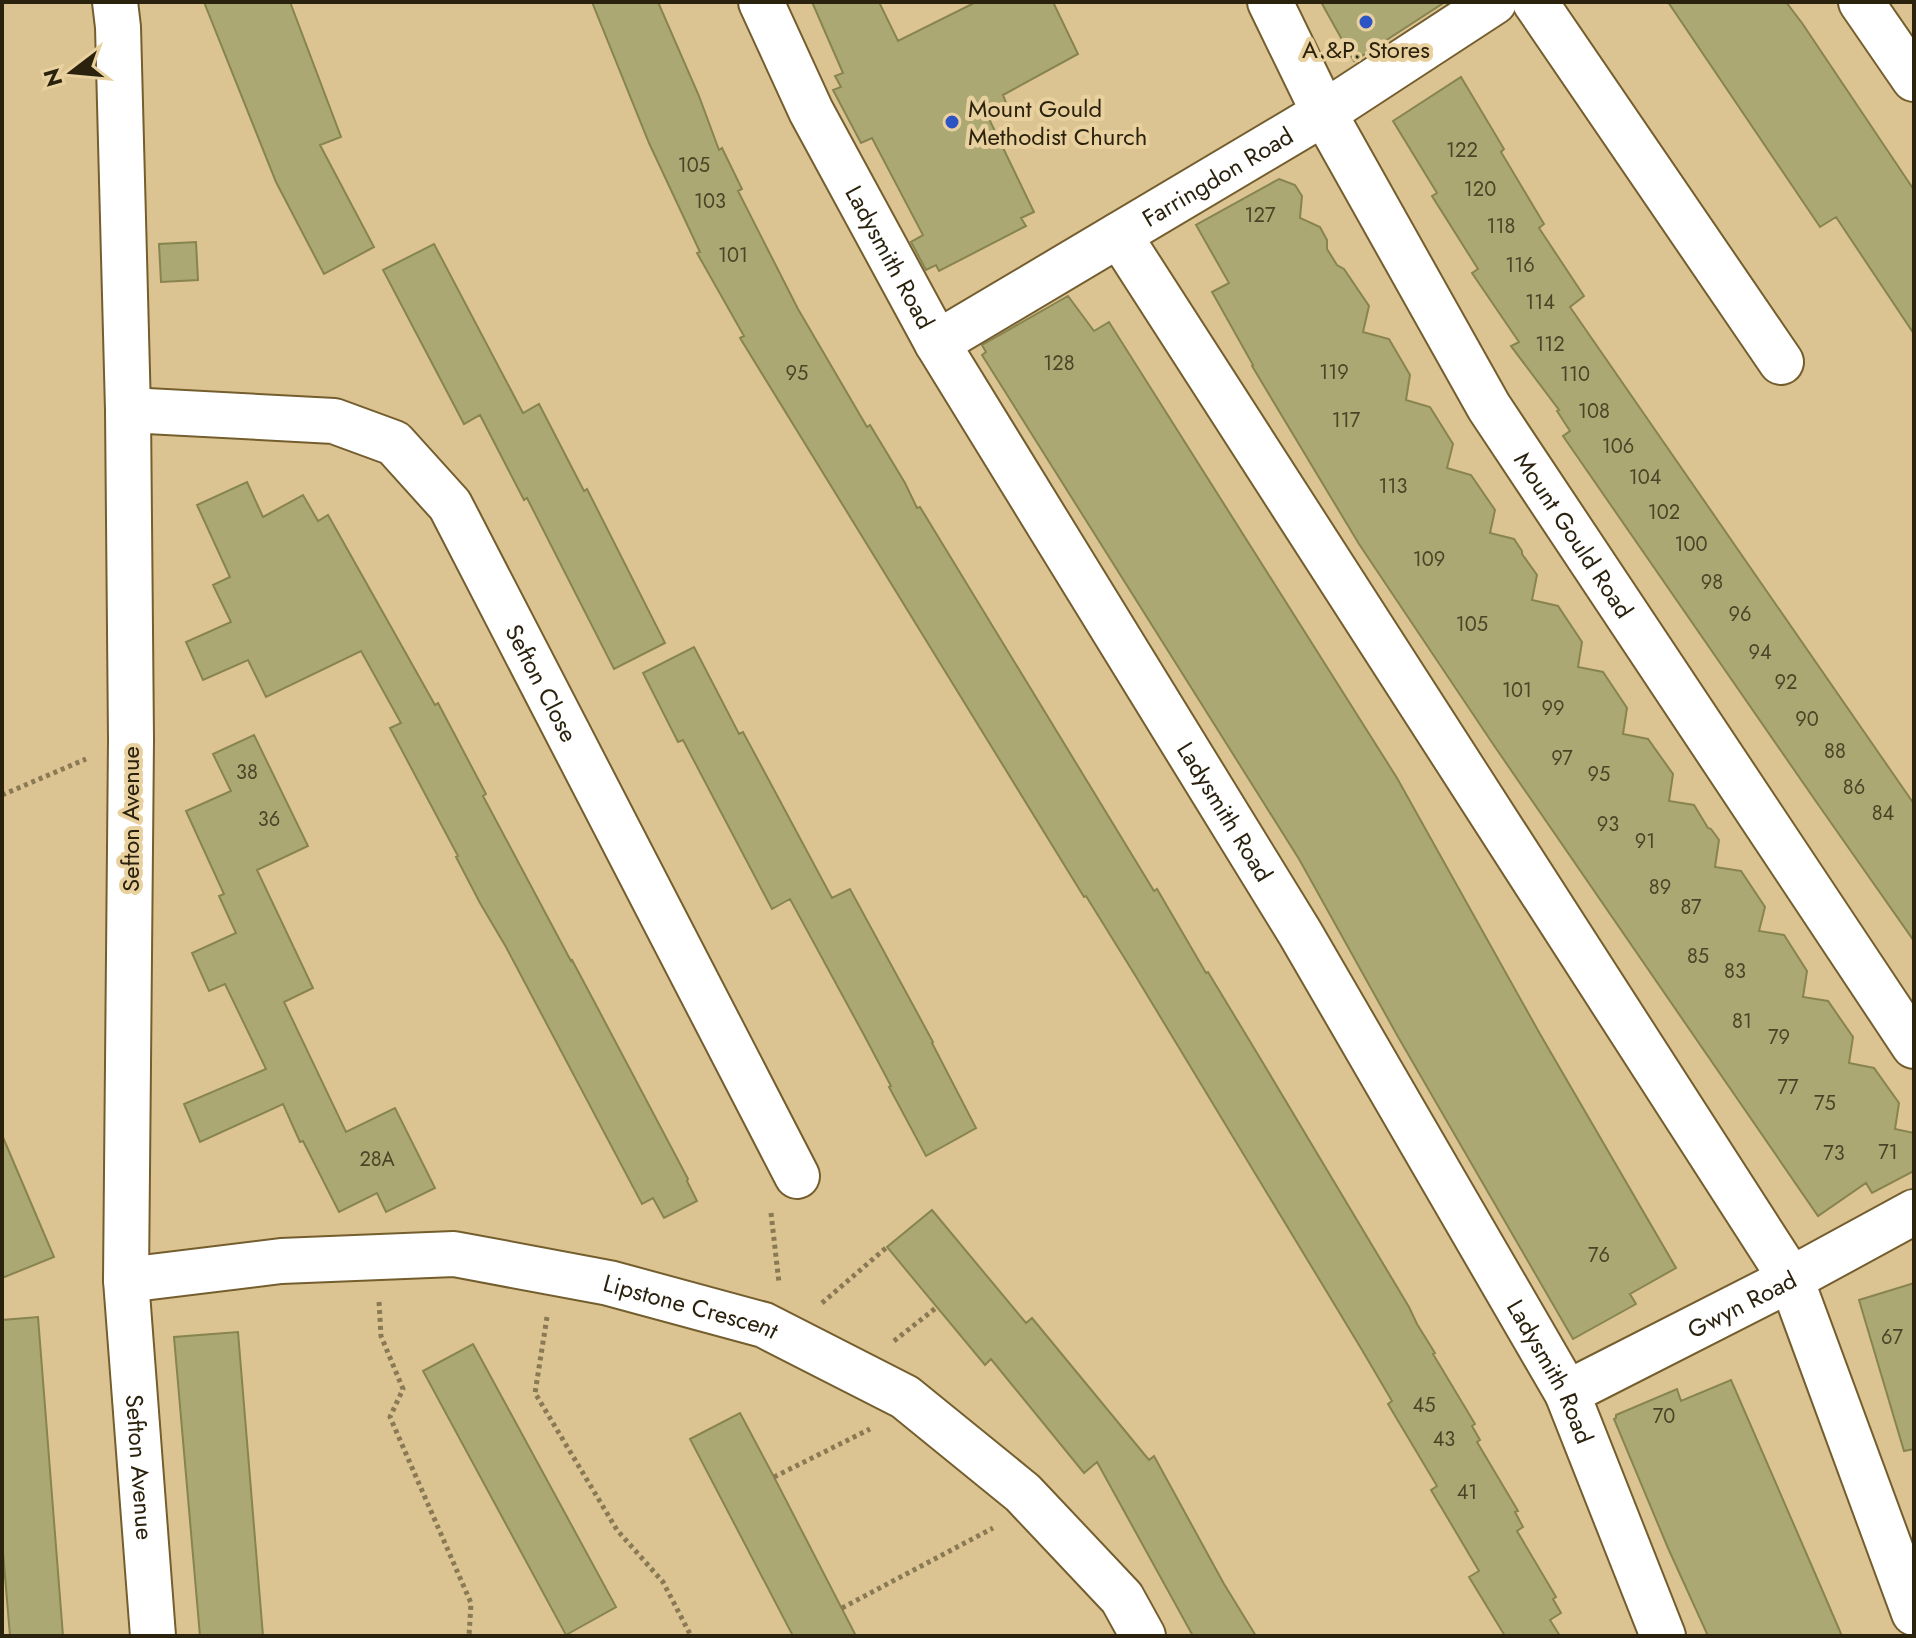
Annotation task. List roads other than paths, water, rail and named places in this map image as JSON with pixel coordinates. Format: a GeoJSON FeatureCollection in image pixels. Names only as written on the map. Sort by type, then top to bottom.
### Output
{"type":"FeatureCollection","features":[{"type":"Feature","properties":{"kind":"street","name":"Sefton Avenue"},"geometry":{"type":"LineString","coordinates":[[115,2],[128,410],[131,740],[126,1280],[153,1636]]}},
{"type":"Feature","properties":{"kind":"street","name":"Ladysmith Road"},"geometry":{"type":"LineString","coordinates":[[761,2],[811,111],[937,343],[1300,933],[1567,1393],[1663,1636]]}},
{"type":"Feature","properties":{"kind":"street","name":"Mount Gould Road"},"geometry":{"type":"LineString","coordinates":[[1270,2],[1324,113],[1489,407],[1914,1046]]}},
{"type":"Feature","properties":{"kind":"street","name":"Farringdon Road"},"geometry":{"type":"LineString","coordinates":[[937,343],[1324,113],[1494,2]]}},
{"type":"Feature","properties":{"kind":"street"},"geometry":{"type":"LineString","coordinates":[[1535,2],[1781,362]]}},
{"type":"Feature","properties":{"kind":"street"},"geometry":{"type":"LineString","coordinates":[[1861,2],[1914,79]]}},
{"type":"Feature","properties":{"kind":"street"},"geometry":{"type":"LineString","coordinates":[[1119,235],[1791,1279],[1914,1613]]}},
{"type":"Feature","properties":{"kind":"street","name":"Sefton Close"},"geometry":{"type":"LineString","coordinates":[[128,410],[334,421],[394,443],[450,505],[797,1176]]}},
{"type":"Feature","properties":{"kind":"street","name":"Gwyn Road"},"geometry":{"type":"LineString","coordinates":[[1567,1393],[1791,1279],[1914,1212]]}},
{"type":"Feature","properties":{"kind":"street","name":"Lipstone Crescent"},"geometry":{"type":"LineString","coordinates":[[126,1280],[281,1261],[454,1254],[609,1283],[764,1325],[916,1405],[1035,1505],[1122,1598],[1143,1636]]}},
{"type":"Feature","properties":{"kind":"place","name":"A.&P. Stores"},"geometry":{"type":"Point","coordinates":[1366,22]}},
{"type":"Feature","properties":{"kind":"place","name":"Mount Gould Methodist Church"},"geometry":{"type":"Point","coordinates":[952,122]}}]}
